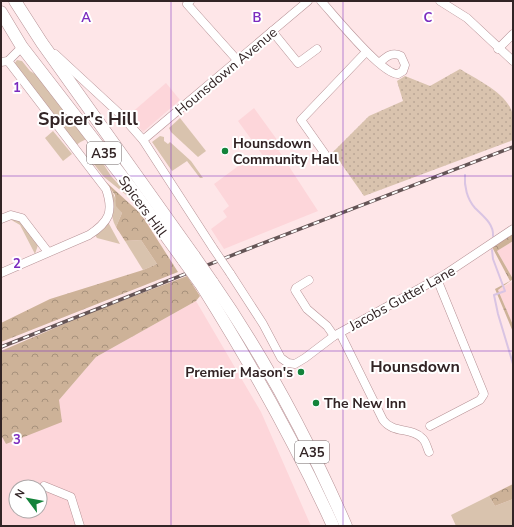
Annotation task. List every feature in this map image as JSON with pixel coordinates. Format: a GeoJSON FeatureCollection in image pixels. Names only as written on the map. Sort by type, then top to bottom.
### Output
{"type":"FeatureCollection","features":[{"type":"Feature","properties":{"kind":"main road","name":"Spicers Hill"},"geometry":{"type":"LineString","coordinates":[[18,2],[42,43],[189,259],[274,380],[322,472],[346,526]]}},
{"type":"Feature","properties":{"kind":"main road","name":"Spicers Hill"},"geometry":{"type":"LineString","coordinates":[[1,12],[22,48],[131,188],[189,259]]}},
{"type":"Feature","properties":{"kind":"main road","name":"Spicers Hill"},"geometry":{"type":"LineString","coordinates":[[207,284],[308,471],[333,526]]}},
{"type":"Feature","properties":{"kind":"street"},"geometry":{"type":"LineString","coordinates":[[190,1],[187,4],[238,61]]}},
{"type":"Feature","properties":{"kind":"street","name":"Hounsdown Avenue"},"geometry":{"type":"LineString","coordinates":[[143,140],[308,1]]}},
{"type":"Feature","properties":{"kind":"street"},"geometry":{"type":"LineString","coordinates":[[321,1],[366,52],[379,63]]}},
{"type":"Feature","properties":{"kind":"street"},"geometry":{"type":"LineString","coordinates":[[440,1],[467,18],[498,49],[513,61]]}},
{"type":"Feature","properties":{"kind":"street"},"geometry":{"type":"LineString","coordinates":[[272,31],[298,63],[317,49]]}},
{"type":"Feature","properties":{"kind":"street"},"geometry":{"type":"LineString","coordinates":[[498,49],[513,34]]}},
{"type":"Feature","properties":{"kind":"street","name":"Spicers Hill"},"geometry":{"type":"LineString","coordinates":[[42,43],[97,92],[143,140],[266,329],[281,358],[291,364]]}},
{"type":"Feature","properties":{"kind":"street"},"geometry":{"type":"LineString","coordinates":[[1,273],[89,235],[102,226],[110,211],[110,200],[106,189],[4,62],[22,48]]}},
{"type":"Feature","properties":{"kind":"street"},"geometry":{"type":"LineString","coordinates":[[325,154],[301,120],[366,52]]}},
{"type":"Feature","properties":{"kind":"street"},"geometry":{"type":"LineString","coordinates":[[1,219],[11,215],[22,218],[48,252]]}},
{"type":"Feature","properties":{"kind":"street","name":"Jacobs Gutter Lane"},"geometry":{"type":"LineString","coordinates":[[291,364],[299,362],[337,334],[437,279],[513,229]]}},
{"type":"Feature","properties":{"kind":"street"},"geometry":{"type":"LineString","coordinates":[[430,426],[480,400],[484,394],[437,279]]}},
{"type":"Feature","properties":{"kind":"street"},"geometry":{"type":"LineString","coordinates":[[309,280],[295,290],[307,309],[337,334],[385,424],[394,429],[410,432],[419,436],[424,441],[430,452]]}},
{"type":"Feature","properties":{"kind":"street"},"geometry":{"type":"LineString","coordinates":[[48,488],[71,497],[80,526]]}},
{"type":"Feature","properties":{"kind":"shaded area"},"geometry":{"type":"Polygon","coordinates":[[[17,60],[22,61],[30,71],[38,76],[88,138],[76,146],[14,64],[17,60]]]}},
{"type":"Feature","properties":{"kind":"shaded area"},"geometry":{"type":"Polygon","coordinates":[[[460,69],[491,88],[505,100],[513,115],[513,140],[364,196],[333,152],[369,116],[403,101],[397,81],[405,76],[430,86],[460,69]]]}},
{"type":"Feature","properties":{"kind":"shaded area"},"geometry":{"type":"Polygon","coordinates":[[[166,83],[180,100],[143,132],[129,115],[166,83]]]}},
{"type":"Feature","properties":{"kind":"shaded area"},"geometry":{"type":"Polygon","coordinates":[[[254,108],[283,148],[268,158],[279,151],[318,211],[224,249],[211,229],[227,217],[223,211],[229,206],[214,184],[241,164],[262,156],[266,160],[238,121],[254,108]]]}},
{"type":"Feature","properties":{"kind":"shaded area"},"geometry":{"type":"Polygon","coordinates":[[[180,118],[206,151],[198,157],[171,132],[169,128],[180,118]]]}},
{"type":"Feature","properties":{"kind":"shaded area"},"geometry":{"type":"Polygon","coordinates":[[[53,131],[72,154],[63,161],[45,138],[53,131]]]}},
{"type":"Feature","properties":{"kind":"shaded area"},"geometry":{"type":"Polygon","coordinates":[[[160,136],[164,137],[164,141],[168,144],[170,142],[191,161],[203,178],[200,178],[187,161],[172,171],[152,142],[160,136]]]}},
{"type":"Feature","properties":{"kind":"shaded area"},"geometry":{"type":"Polygon","coordinates":[[[93,153],[99,157],[111,176],[135,202],[104,177],[93,163],[93,153]]]}},
{"type":"Feature","properties":{"kind":"shaded area"},"geometry":{"type":"Polygon","coordinates":[[[110,188],[122,213],[116,227],[112,213],[110,188]]]}},
{"type":"Feature","properties":{"kind":"shaded area"},"geometry":{"type":"Polygon","coordinates":[[[8,218],[20,220],[38,245],[35,254],[20,225],[8,218]]]}},
{"type":"Feature","properties":{"kind":"shaded area"},"geometry":{"type":"Polygon","coordinates":[[[108,222],[120,244],[97,238],[95,235],[108,222]]]}},
{"type":"Feature","properties":{"kind":"shaded area"},"geometry":{"type":"Polygon","coordinates":[[[141,240],[157,264],[143,270],[125,241],[141,240]]]}},
{"type":"Feature","properties":{"kind":"shaded area"},"geometry":{"type":"Polygon","coordinates":[[[513,241],[513,279],[497,251],[513,241]]]}},
{"type":"Feature","properties":{"kind":"shaded area"},"geometry":{"type":"Polygon","coordinates":[[[513,281],[513,325],[498,290],[513,281]]]}},
{"type":"Feature","properties":{"kind":"shaded area"},"geometry":{"type":"Polygon","coordinates":[[[196,301],[261,412],[311,526],[1,526],[1,435],[6,444],[59,400],[96,357],[196,301]]]}},
{"type":"Feature","properties":{"kind":"shaded area"},"geometry":{"type":"Polygon","coordinates":[[[489,496],[495,506],[513,499],[513,526],[456,526],[451,515],[489,496]]]}},
{"type":"Feature","properties":{"kind":"green space"},"geometry":{"type":"Polygon","coordinates":[[[106,182],[141,214],[178,272],[1,342],[1,323],[50,299],[143,270],[157,264],[141,240],[125,241],[116,227],[122,213],[116,206],[115,195],[106,182]]]}},
{"type":"Feature","properties":{"kind":"green space"},"geometry":{"type":"Polygon","coordinates":[[[513,233],[513,241],[497,251],[513,279],[498,290],[513,325],[513,332],[495,289],[510,281],[492,247],[513,233]]]}},
{"type":"Feature","properties":{"kind":"green space"},"geometry":{"type":"Polygon","coordinates":[[[187,276],[200,296],[196,301],[96,357],[59,400],[62,422],[6,444],[1,435],[1,351],[92,312],[187,276]]]}},
{"type":"Feature","properties":{"kind":"green space"},"geometry":{"type":"Polygon","coordinates":[[[513,484],[513,499],[495,506],[489,496],[513,484]]]}},
{"type":"Feature","properties":{"kind":"waterway"},"geometry":{"type":"LineString","coordinates":[[465,175],[465,184],[468,197],[475,208],[490,224],[493,236]]}},
{"type":"Feature","properties":{"kind":"waterway"},"geometry":{"type":"LineString","coordinates":[[492,250],[493,259],[505,291],[494,295],[513,364]]}},
{"type":"Feature","properties":{"kind":"railway"},"geometry":{"type":"LineString","coordinates":[[1,347],[248,249],[513,147]]}},
{"type":"Feature","properties":{"kind":"place","name":"Hounsdown Community Hall"},"geometry":{"type":"Point","coordinates":[225,151]}},
{"type":"Feature","properties":{"kind":"place","name":"Premier Mason's"},"geometry":{"type":"Point","coordinates":[301,372]}},
{"type":"Feature","properties":{"kind":"place","name":"The New Inn"},"geometry":{"type":"Point","coordinates":[316,403]}},
{"type":"Feature","properties":{"kind":"district","name":"Spicer's Hill"},"geometry":{"type":"Point","coordinates":[88,119]}},
{"type":"Feature","properties":{"kind":"district","name":"Hounsdown"},"geometry":{"type":"Point","coordinates":[415,366]}}]}
